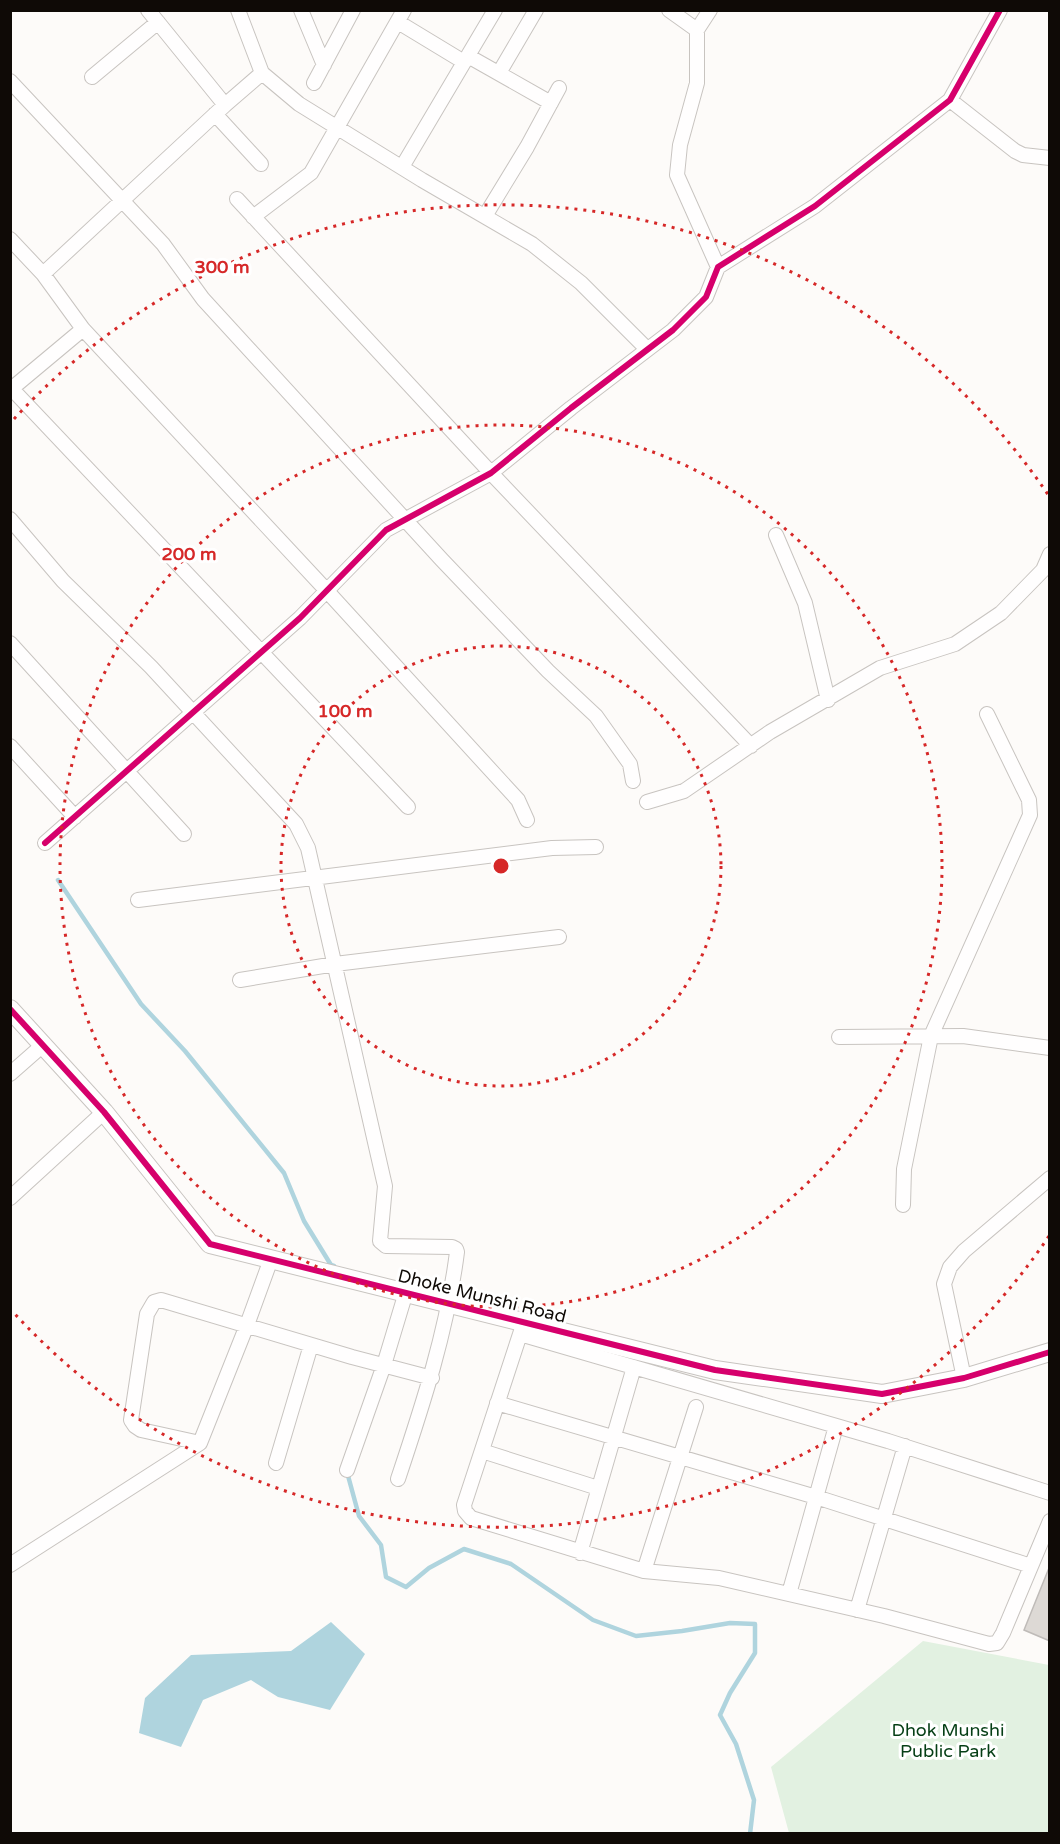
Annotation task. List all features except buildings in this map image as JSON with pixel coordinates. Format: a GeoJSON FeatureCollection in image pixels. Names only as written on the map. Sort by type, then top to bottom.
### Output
{"type":"FeatureCollection","features":[{"type":"Feature","properties":{"kind":"street"},"geometry":{"type":"LineString","coordinates":[[148,10],[261,164]]}},
{"type":"Feature","properties":{"kind":"street"},"geometry":{"type":"LineString","coordinates":[[238,10],[262,72],[299,104],[402,168],[532,244],[581,283],[647,350]]}},
{"type":"Feature","properties":{"kind":"street"},"geometry":{"type":"LineString","coordinates":[[301,10],[324,65]]}},
{"type":"Feature","properties":{"kind":"street"},"geometry":{"type":"LineString","coordinates":[[314,83],[353,10]]}},
{"type":"Feature","properties":{"kind":"street"},"geometry":{"type":"LineString","coordinates":[[402,168],[495,10]]}},
{"type":"Feature","properties":{"kind":"street"},"geometry":{"type":"LineString","coordinates":[[499,73],[536,10]]}},
{"type":"Feature","properties":{"kind":"street"},"geometry":{"type":"LineString","coordinates":[[669,10],[697,30]]}},
{"type":"Feature","properties":{"kind":"street"},"geometry":{"type":"LineString","coordinates":[[710,10],[697,30],[697,83],[680,145],[677,175],[718,267]]}},
{"type":"Feature","properties":{"kind":"street"},"geometry":{"type":"LineString","coordinates":[[45,843],[261,652],[327,591],[386,530],[491,473],[673,330],[706,297],[718,267],[815,206],[950,100],[1000,10]]}},
{"type":"Feature","properties":{"kind":"street"},"geometry":{"type":"LineString","coordinates":[[253,217],[311,173],[401,16],[466,59],[499,73],[551,103]]}},
{"type":"Feature","properties":{"kind":"street"},"geometry":{"type":"LineString","coordinates":[[92,77],[158,22]]}},
{"type":"Feature","properties":{"kind":"street"},"geometry":{"type":"LineString","coordinates":[[43,274],[262,72]]}},
{"type":"Feature","properties":{"kind":"street"},"geometry":{"type":"LineString","coordinates":[[10,81],[121,202],[163,244],[203,299],[405,520],[548,671],[596,716],[630,764],[633,781]]}},
{"type":"Feature","properties":{"kind":"street"},"geometry":{"type":"LineString","coordinates":[[485,216],[527,147],[559,87]]}},
{"type":"Feature","properties":{"kind":"street"},"geometry":{"type":"LineString","coordinates":[[950,100],[1015,151],[1023,155],[1050,158]]}},
{"type":"Feature","properties":{"kind":"street"},"geometry":{"type":"LineString","coordinates":[[237,199],[491,473],[751,746]]}},
{"type":"Feature","properties":{"kind":"street"},"geometry":{"type":"LineString","coordinates":[[10,239],[43,274],[83,329],[518,800],[527,820]]}},
{"type":"Feature","properties":{"kind":"street"},"geometry":{"type":"LineString","coordinates":[[83,329],[11,390],[408,807]]}},
{"type":"Feature","properties":{"kind":"street"},"geometry":{"type":"LineString","coordinates":[[10,519],[63,581],[151,667],[296,824],[308,848],[385,1186],[380,1241],[386,1246],[452,1247],[456,1249],[449,1303],[432,1378],[398,1479]]}},
{"type":"Feature","properties":{"kind":"street"},"geometry":{"type":"LineString","coordinates":[[776,535],[805,603],[828,700]]}},
{"type":"Feature","properties":{"kind":"street"},"geometry":{"type":"LineString","coordinates":[[647,802],[684,790],[770,732],[880,668],[955,644],[1001,613],[1043,570],[1050,554]]}},
{"type":"Feature","properties":{"kind":"street"},"geometry":{"type":"LineString","coordinates":[[10,643],[184,834]]}},
{"type":"Feature","properties":{"kind":"street"},"geometry":{"type":"LineString","coordinates":[[903,1205],[904,1169],[931,1036],[1030,815],[1029,800],[987,714]]}},
{"type":"Feature","properties":{"kind":"street"},"geometry":{"type":"LineString","coordinates":[[10,746],[75,817]]}},
{"type":"Feature","properties":{"kind":"street"},"geometry":{"type":"LineString","coordinates":[[138,900],[552,849],[596,847]]}},
{"type":"Feature","properties":{"kind":"street"},"geometry":{"type":"LineString","coordinates":[[240,980],[335,964],[559,937]]}},
{"type":"Feature","properties":{"kind":"street","name":"Dhoke Munshi Road"},"geometry":{"type":"LineString","coordinates":[[10,1009],[104,1112],[210,1244],[449,1303],[522,1328],[715,1370],[882,1394],[964,1378],[1050,1352]]}},
{"type":"Feature","properties":{"kind":"street"},"geometry":{"type":"LineString","coordinates":[[839,1037],[963,1036],[1050,1048]]}},
{"type":"Feature","properties":{"kind":"street"},"geometry":{"type":"LineString","coordinates":[[10,1074],[43,1045]]}},
{"type":"Feature","properties":{"kind":"street"},"geometry":{"type":"LineString","coordinates":[[10,1198],[104,1112]]}},
{"type":"Feature","properties":{"kind":"street"},"geometry":{"type":"LineString","coordinates":[[964,1378],[944,1284],[950,1267],[964,1251],[1050,1178]]}},
{"type":"Feature","properties":{"kind":"street"},"geometry":{"type":"LineString","coordinates":[[10,1566],[200,1443],[271,1259]]}},
{"type":"Feature","properties":{"kind":"street"},"geometry":{"type":"LineString","coordinates":[[347,1470],[384,1365],[406,1292]]}},
{"type":"Feature","properties":{"kind":"street"},"geometry":{"type":"LineString","coordinates":[[200,1443],[141,1430],[131,1420],[147,1314],[154,1302],[161,1300],[432,1378]]}},
{"type":"Feature","properties":{"kind":"street"},"geometry":{"type":"LineString","coordinates":[[1050,1493],[905,1446],[634,1367],[522,1328],[464,1505],[465,1511],[471,1518],[580,1553],[644,1570],[719,1578],[989,1644],[997,1643],[1003,1634],[1050,1521]]}},
{"type":"Feature","properties":{"kind":"street"},"geometry":{"type":"LineString","coordinates":[[276,1462],[311,1345]]}},
{"type":"Feature","properties":{"kind":"street"},"geometry":{"type":"LineString","coordinates":[[580,1553],[634,1367]]}},
{"type":"Feature","properties":{"kind":"street"},"geometry":{"type":"LineString","coordinates":[[497,1403],[816,1497],[1031,1566]]}},
{"type":"Feature","properties":{"kind":"street"},"geometry":{"type":"LineString","coordinates":[[644,1570],[696,1407]]}},
{"type":"Feature","properties":{"kind":"street"},"geometry":{"type":"LineString","coordinates":[[789,1594],[836,1426]]}},
{"type":"Feature","properties":{"kind":"street"},"geometry":{"type":"LineString","coordinates":[[857,1610],[905,1446]]}},
{"type":"Feature","properties":{"kind":"street"},"geometry":{"type":"LineString","coordinates":[[482,1451],[598,1488]]}},
{"type":"Feature","properties":{"kind":"green space","name":"Dhok Munshi Public Park"},"geometry":{"type":"Polygon","coordinates":[[[923,1641],[1049,1665],[1049,1833],[789,1833],[771,1767],[923,1641]]]}},
{"type":"Feature","properties":{"kind":"water"},"geometry":{"type":"Polygon","coordinates":[[[331,1622],[365,1654],[330,1710],[278,1697],[251,1680],[203,1700],[181,1747],[139,1733],[145,1698],[191,1655],[291,1651],[331,1622]]]}},
{"type":"Feature","properties":{"kind":"waterway"},"geometry":{"type":"LineString","coordinates":[[58,880],[141,1004],[185,1051],[284,1173],[304,1221],[331,1265],[334,1266]]}},
{"type":"Feature","properties":{"kind":"waterway"},"geometry":{"type":"LineString","coordinates":[[347,1472],[359,1516],[381,1545],[386,1577],[406,1587],[429,1568],[464,1549],[511,1564],[593,1620],[636,1636],[730,1623],[755,1624],[755,1653],[730,1693],[720,1715],[736,1744],[754,1800],[750,1834]]}},
{"type":"Feature","properties":{"kind":"cycle path"},"geometry":{"type":"LineString","coordinates":[[45,843],[300,618],[386,530],[491,473],[673,330],[706,297],[718,267],[815,206],[950,100],[1000,10]]}},
{"type":"Feature","properties":{"kind":"cycle path"},"geometry":{"type":"LineString","coordinates":[[10,1009],[104,1112],[210,1244],[715,1370],[882,1394],[964,1378],[1050,1352]]}}]}
